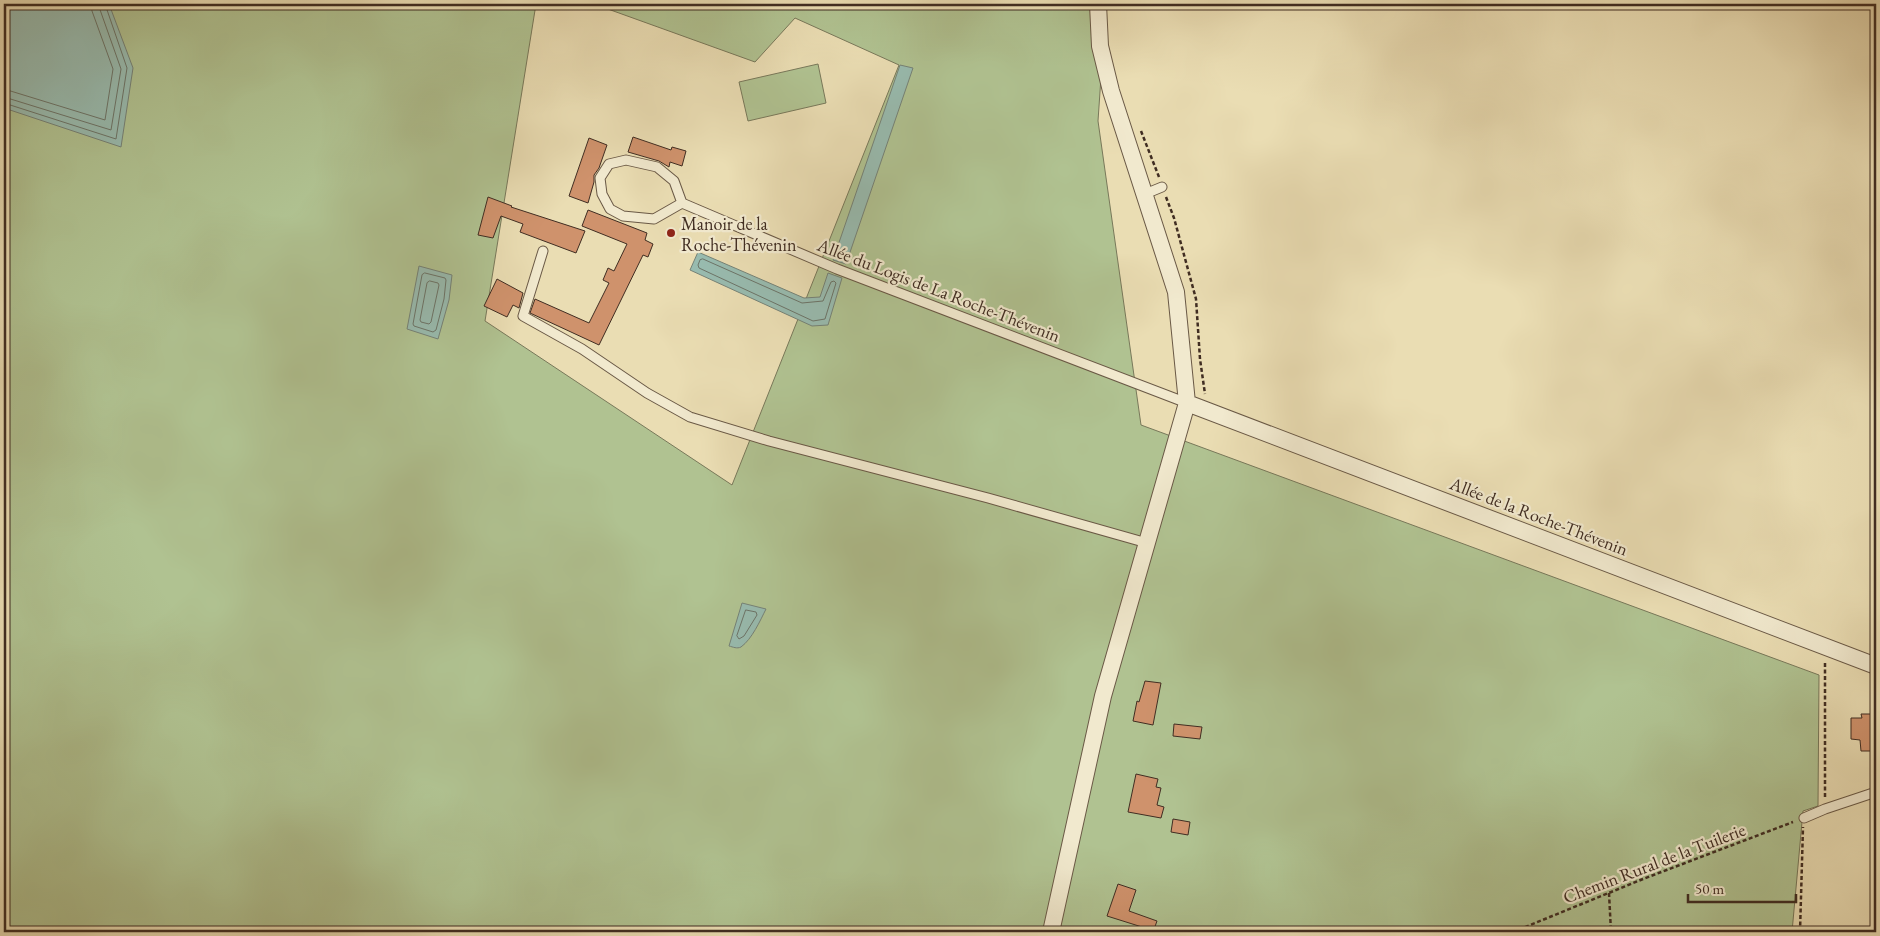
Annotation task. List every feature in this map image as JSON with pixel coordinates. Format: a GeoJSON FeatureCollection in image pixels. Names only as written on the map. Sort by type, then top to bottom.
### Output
{"type":"FeatureCollection","features":[{"type":"Feature","properties":{"kind":"street"},"geometry":{"type":"LineString","coordinates":[[1051,932],[1102,696],[1187,403],[1176,292],[1110,91],[1100,46],[1098,4]]}},
{"type":"Feature","properties":{"kind":"street","name":"Allée de la Roche-Thévenin"},"geometry":{"type":"LineString","coordinates":[[1187,403],[1876,666]]}},
{"type":"Feature","properties":{"kind":"lane"},"geometry":{"type":"LineString","coordinates":[[626,160],[657,168],[674,182],[682,203],[654,219],[623,216],[610,209],[602,194],[600,178],[609,164],[626,160]]}},
{"type":"Feature","properties":{"kind":"lane"},"geometry":{"type":"LineString","coordinates":[[1145,194],[1162,187]]}},
{"type":"Feature","properties":{"kind":"lane","name":"Allée du Logis de La Roche-Thévenin"},"geometry":{"type":"LineString","coordinates":[[682,203],[837,269],[1187,403]]}},
{"type":"Feature","properties":{"kind":"lane"},"geometry":{"type":"LineString","coordinates":[[543,251],[523,316],[582,349],[647,393],[690,417],[769,441],[988,498],[1147,543]]}},
{"type":"Feature","properties":{"kind":"lane"},"geometry":{"type":"LineString","coordinates":[[1804,818],[1876,792]]}},
{"type":"Feature","properties":{"kind":"path"},"geometry":{"type":"LineString","coordinates":[[1825,647],[1825,809]]}},
{"type":"Feature","properties":{"kind":"path"},"geometry":{"type":"LineString","coordinates":[[1800,932],[1804,818]]}},
{"type":"Feature","properties":{"kind":"path","name":"Chemin Rural de la Tuilerie"},"geometry":{"type":"LineString","coordinates":[[1513,932],[1804,818]]}},
{"type":"Feature","properties":{"kind":"path"},"geometry":{"type":"LineString","coordinates":[[1609,893],[1611,932]]}},
{"type":"Feature","properties":{"kind":"green space"},"geometry":{"type":"Polygon","coordinates":[[[4,4],[536,4],[485,321],[732,485],[899,65],[795,18],[755,62],[594,4],[1106,4],[1098,121],[1141,425],[1819,675],[1818,806],[1803,811],[1792,932],[4,932],[4,4]]]}},
{"type":"Feature","properties":{"kind":"green space"},"geometry":{"type":"Polygon","coordinates":[[[818,64],[826,103],[748,121],[739,82],[818,64]]]}},
{"type":"Feature","properties":{"kind":"water"},"geometry":{"type":"Polygon","coordinates":[[[4,4],[109,4],[133,68],[121,147],[4,108],[4,4]]]}},
{"type":"Feature","properties":{"kind":"water"},"geometry":{"type":"Polygon","coordinates":[[[900,65],[913,68],[846,264],[833,260],[900,65]]]}},
{"type":"Feature","properties":{"kind":"water"},"geometry":{"type":"Polygon","coordinates":[[[698,252],[804,298],[820,297],[828,273],[842,278],[828,325],[812,326],[690,270],[698,252]]]}},
{"type":"Feature","properties":{"kind":"water"},"geometry":{"type":"Polygon","coordinates":[[[419,266],[452,275],[449,300],[438,339],[407,329],[419,266]]]}},
{"type":"Feature","properties":{"kind":"water"},"geometry":{"type":"Polygon","coordinates":[[[742,603],[766,609],[749,639],[741,647],[735,648],[729,646],[742,603]]]}},
{"type":"Feature","properties":{"kind":"building"},"geometry":{"type":"Polygon","coordinates":[[[633,137],[671,150],[672,147],[686,151],[682,166],[670,162],[669,167],[659,161],[628,152],[633,137]]]}},
{"type":"Feature","properties":{"kind":"building"},"geometry":{"type":"Polygon","coordinates":[[[589,138],[607,145],[599,168],[594,175],[588,203],[569,196],[589,138]]]}},
{"type":"Feature","properties":{"kind":"building"},"geometry":{"type":"Polygon","coordinates":[[[488,197],[511,207],[585,231],[576,253],[520,232],[523,224],[501,216],[493,238],[478,235],[488,197]]]}},
{"type":"Feature","properties":{"kind":"building"},"geometry":{"type":"Polygon","coordinates":[[[588,210],[647,233],[645,240],[653,244],[648,257],[643,255],[599,345],[530,313],[535,299],[589,323],[609,283],[603,280],[608,268],[614,271],[627,244],[582,226],[588,210]]]}},
{"type":"Feature","properties":{"kind":"building"},"geometry":{"type":"Polygon","coordinates":[[[497,279],[523,293],[519,308],[513,305],[507,317],[484,306],[497,279]]]}},
{"type":"Feature","properties":{"kind":"building"},"geometry":{"type":"Polygon","coordinates":[[[1145,681],[1161,683],[1153,725],[1133,721],[1137,701],[1139,702],[1145,681]]]}},
{"type":"Feature","properties":{"kind":"building"},"geometry":{"type":"Polygon","coordinates":[[[1861,714],[1875,714],[1875,751],[1861,751],[1860,740],[1851,739],[1851,718],[1862,718],[1861,714]]]}},
{"type":"Feature","properties":{"kind":"building"},"geometry":{"type":"Polygon","coordinates":[[[1174,724],[1202,727],[1200,739],[1173,736],[1174,724]]]}},
{"type":"Feature","properties":{"kind":"building"},"geometry":{"type":"Polygon","coordinates":[[[1136,774],[1158,779],[1156,787],[1161,788],[1157,805],[1164,807],[1161,818],[1128,812],[1136,774]]]}},
{"type":"Feature","properties":{"kind":"building"},"geometry":{"type":"Polygon","coordinates":[[[1173,819],[1190,822],[1188,835],[1171,832],[1173,819]]]}},
{"type":"Feature","properties":{"kind":"building"},"geometry":{"type":"Polygon","coordinates":[[[1118,884],[1136,890],[1129,911],[1157,921],[1153,932],[1140,932],[1142,927],[1107,916],[1118,884]]]}},
{"type":"Feature","properties":{"kind":"place","name":"Manoir de la Roche-Thévenin"},"geometry":{"type":"Point","coordinates":[671,233]}}]}
